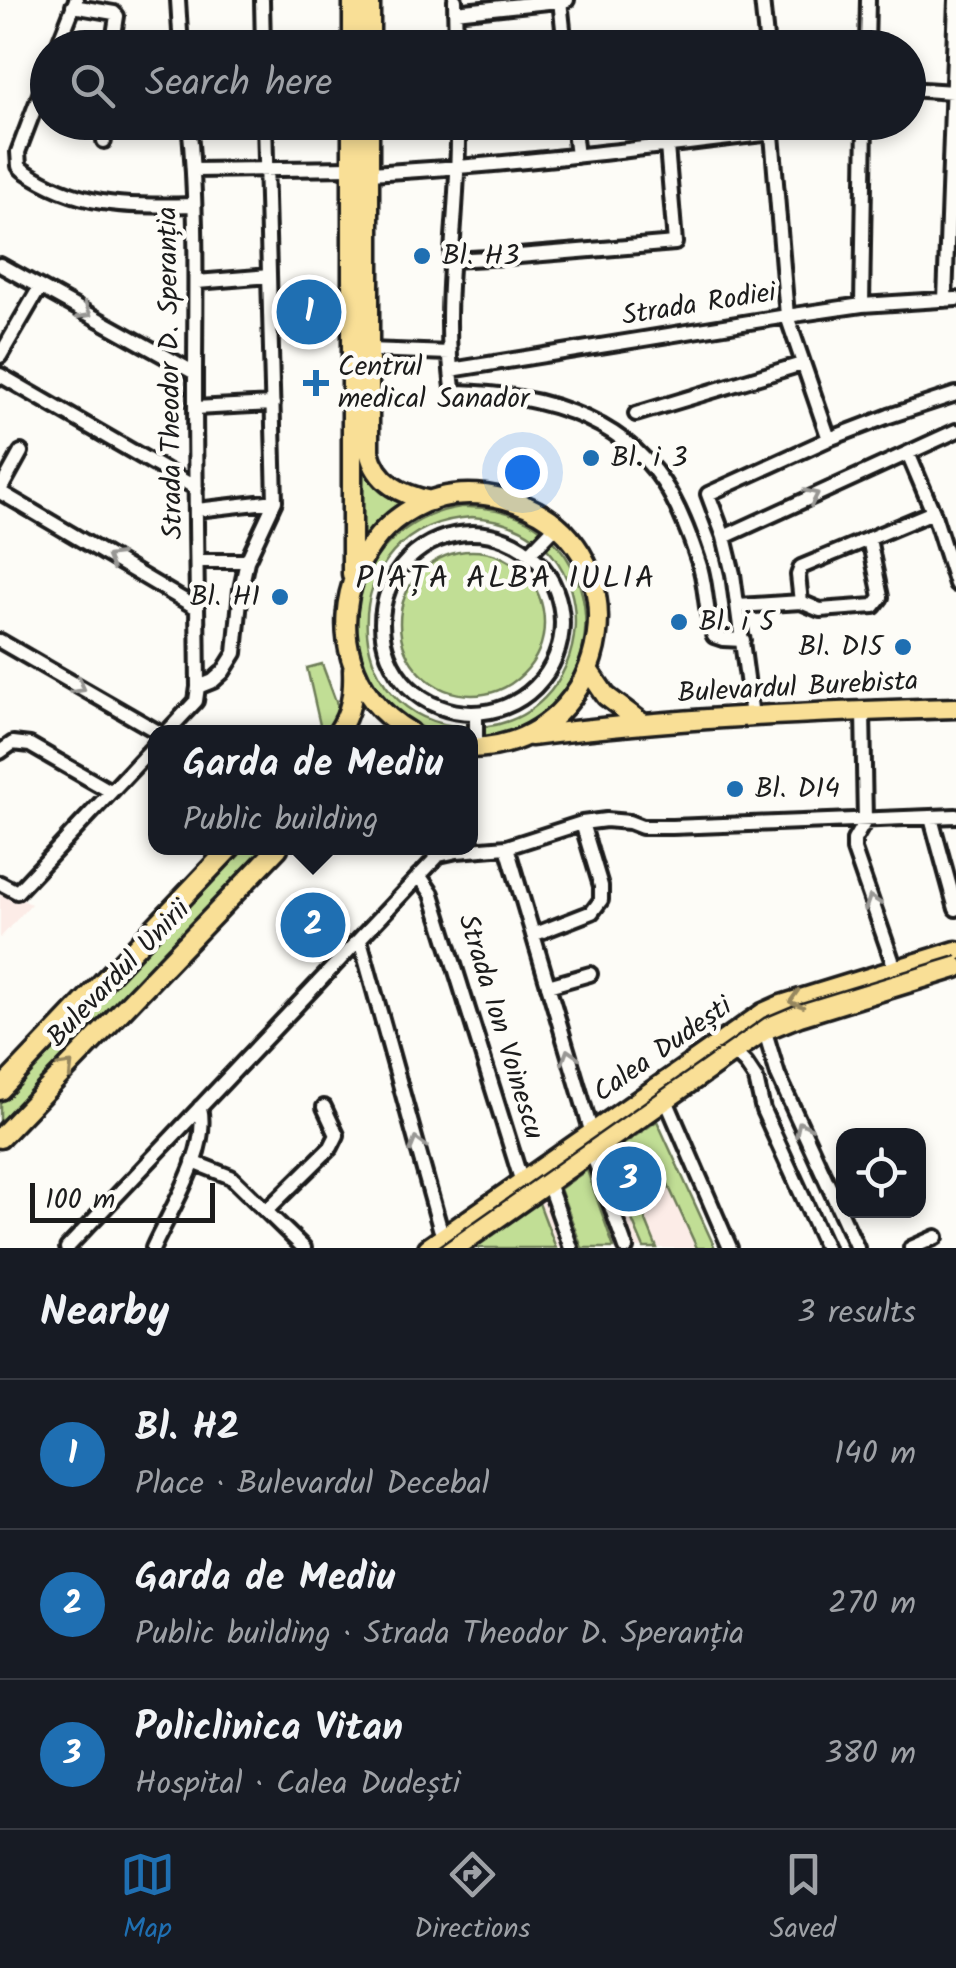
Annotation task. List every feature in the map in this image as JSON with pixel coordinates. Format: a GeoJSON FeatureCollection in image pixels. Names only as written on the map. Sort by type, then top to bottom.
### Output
{"type":"FeatureCollection","features":[{"type":"Feature","properties":{"kind":"main road"},"geometry":{"type":"LineString","coordinates":[[353,0],[353,30]]}},
{"type":"Feature","properties":{"kind":"main road"},"geometry":{"type":"LineString","coordinates":[[370,0],[370,30]]}},
{"type":"Feature","properties":{"kind":"main road"},"geometry":{"type":"LineString","coordinates":[[355,140],[361,170],[369,452],[371,461],[390,486],[414,498],[432,501]]}},
{"type":"Feature","properties":{"kind":"main road"},"geometry":{"type":"LineString","coordinates":[[367,140],[361,170],[352,580],[345,617],[346,640],[362,684],[374,703],[399,725]]}},
{"type":"Feature","properties":{"kind":"main road"},"geometry":{"type":"LineString","coordinates":[[352,580],[383,531],[432,501],[468,494],[501,498],[532,509],[570,540],[583,559],[596,595],[598,637],[588,671],[561,712],[539,729],[497,746],[478,748]]}},
{"type":"Feature","properties":{"kind":"main road"},"geometry":{"type":"LineString","coordinates":[[341,725],[350,705],[352,664]]}},
{"type":"Feature","properties":{"kind":"main road","name":"Bulevardul Burebista"},"geometry":{"type":"LineString","coordinates":[[588,671],[610,700],[642,723]]}},
{"type":"Feature","properties":{"kind":"main road","name":"Bulevardul Burebista"},"geometry":{"type":"LineString","coordinates":[[521,738],[642,723],[956,708]]}},
{"type":"Feature","properties":{"kind":"main road","name":"Bulevardul Unirii"},"geometry":{"type":"LineString","coordinates":[[0,1090],[223,855]]}},
{"type":"Feature","properties":{"kind":"main road","name":"Bulevardul Unirii"},"geometry":{"type":"LineString","coordinates":[[0,1138],[271,855]]}},
{"type":"Feature","properties":{"kind":"main road","name":"Calea Dudești"},"geometry":{"type":"LineString","coordinates":[[525,1190],[548,1183],[762,1022],[895,978],[956,951]]}},
{"type":"Feature","properties":{"kind":"main road","name":"Calea Dudești"},"geometry":{"type":"LineString","coordinates":[[895,978],[956,968]]}},
{"type":"Feature","properties":{"kind":"main road","name":"Calea Dudești"},"geometry":{"type":"LineString","coordinates":[[443,1246],[666,1100],[728,1046]]}},
{"type":"Feature","properties":{"kind":"street"},"geometry":{"type":"LineString","coordinates":[[178,0],[180,30]]}},
{"type":"Feature","properties":{"kind":"street"},"geometry":{"type":"LineString","coordinates":[[262,0],[263,30]]}},
{"type":"Feature","properties":{"kind":"street"},"geometry":{"type":"LineString","coordinates":[[560,0],[563,30]]}},
{"type":"Feature","properties":{"kind":"street"},"geometry":{"type":"LineString","coordinates":[[455,6],[568,0]]}},
{"type":"Feature","properties":{"kind":"street"},"geometry":{"type":"LineString","coordinates":[[762,0],[764,30]]}},
{"type":"Feature","properties":{"kind":"street"},"geometry":{"type":"LineString","coordinates":[[867,30],[868,0]]}},
{"type":"Feature","properties":{"kind":"street"},"geometry":{"type":"LineString","coordinates":[[950,300],[956,0]]}},
{"type":"Feature","properties":{"kind":"street"},"geometry":{"type":"LineString","coordinates":[[64,30],[75,3],[117,16],[115,30]]}},
{"type":"Feature","properties":{"kind":"street"},"geometry":{"type":"LineString","coordinates":[[926,91],[952,92]]}},
{"type":"Feature","properties":{"kind":"street"},"geometry":{"type":"LineString","coordinates":[[30,120],[18,152],[18,166],[64,193],[124,205],[194,204]]}},
{"type":"Feature","properties":{"kind":"street","name":"Strada Theodor D. Speranția"},"geometry":{"type":"LineString","coordinates":[[191,140],[197,282],[198,687]]}},
{"type":"Feature","properties":{"kind":"street"},"geometry":{"type":"LineString","coordinates":[[174,725],[196,701],[198,687],[223,672],[235,653],[247,562],[275,501],[265,140]]}},
{"type":"Feature","properties":{"kind":"street"},"geometry":{"type":"LineString","coordinates":[[458,140],[451,260],[453,388],[458,392],[501,393],[566,410],[625,442],[655,471],[680,513],[704,576],[714,636],[742,640]]}},
{"type":"Feature","properties":{"kind":"street"},"geometry":{"type":"LineString","coordinates":[[575,140],[577,156]]}},
{"type":"Feature","properties":{"kind":"street"},"geometry":{"type":"LineString","coordinates":[[194,170],[458,168],[702,140]]}},
{"type":"Feature","properties":{"kind":"street"},"geometry":{"type":"LineString","coordinates":[[772,140],[787,316],[830,439]]}},
{"type":"Feature","properties":{"kind":"street"},"geometry":{"type":"LineString","coordinates":[[862,305],[865,140]]}},
{"type":"Feature","properties":{"kind":"street"},"geometry":{"type":"LineString","coordinates":[[451,260],[675,242],[667,146]]}},
{"type":"Feature","properties":{"kind":"street"},"geometry":{"type":"LineString","coordinates":[[0,264],[195,373]]}},
{"type":"Feature","properties":{"kind":"street"},"geometry":{"type":"LineString","coordinates":[[197,282],[268,276]]}},
{"type":"Feature","properties":{"kind":"street"},"geometry":{"type":"LineString","coordinates":[[0,356],[40,286]]}},
{"type":"Feature","properties":{"kind":"street","name":"Strada Rodiei"},"geometry":{"type":"LineString","coordinates":[[451,370],[862,305],[950,300]]}},
{"type":"Feature","properties":{"kind":"street"},"geometry":{"type":"LineString","coordinates":[[368,350],[450,353]]}},
{"type":"Feature","properties":{"kind":"street"},"geometry":{"type":"LineString","coordinates":[[636,414],[802,364]]}},
{"type":"Feature","properties":{"kind":"street"},"geometry":{"type":"LineString","coordinates":[[0,375],[196,488]]}},
{"type":"Feature","properties":{"kind":"street"},"geometry":{"type":"LineString","coordinates":[[752,716],[733,574],[708,494],[830,439],[956,394]]}},
{"type":"Feature","properties":{"kind":"street"},"geometry":{"type":"LineString","coordinates":[[195,408],[273,404]]}},
{"type":"Feature","properties":{"kind":"street"},"geometry":{"type":"LineString","coordinates":[[724,537],[956,432]]}},
{"type":"Feature","properties":{"kind":"street"},"geometry":{"type":"LineString","coordinates":[[22,452],[0,491],[197,608]]}},
{"type":"Feature","properties":{"kind":"street"},"geometry":{"type":"LineString","coordinates":[[908,453],[933,512],[956,584]]}},
{"type":"Feature","properties":{"kind":"street"},"geometry":{"type":"LineString","coordinates":[[197,510],[275,501]]}},
{"type":"Feature","properties":{"kind":"street"},"geometry":{"type":"LineString","coordinates":[[802,602],[798,574],[801,567],[933,512]]}},
{"type":"Feature","properties":{"kind":"street"},"geometry":{"type":"LineString","coordinates":[[530,553],[556,526]]}},
{"type":"Feature","properties":{"kind":"street"},"geometry":{"type":"LineString","coordinates":[[460,533],[484,533],[508,540],[530,553],[546,570],[559,598],[563,621],[558,652],[548,673],[526,695],[498,710],[476,714],[451,711],[420,697],[402,680],[384,644],[386,594],[408,559],[428,544],[460,533]]}},
{"type":"Feature","properties":{"kind":"street"},"geometry":{"type":"LineString","coordinates":[[738,606],[802,602],[820,610],[874,606],[881,597],[869,540]]}},
{"type":"Feature","properties":{"kind":"street"},"geometry":{"type":"LineString","coordinates":[[198,561],[247,562]]}},
{"type":"Feature","properties":{"kind":"street"},"geometry":{"type":"LineString","coordinates":[[0,641],[148,726]]}},
{"type":"Feature","properties":{"kind":"street"},"geometry":{"type":"LineString","coordinates":[[863,711],[865,822],[854,840],[854,850],[895,978]]}},
{"type":"Feature","properties":{"kind":"street"},"geometry":{"type":"LineString","coordinates":[[475,725],[476,714]]}},
{"type":"Feature","properties":{"kind":"street"},"geometry":{"type":"LineString","coordinates":[[0,752],[14,743],[30,744],[110,791]]}},
{"type":"Feature","properties":{"kind":"street"},"geometry":{"type":"LineString","coordinates":[[0,883],[17,892],[148,752]]}},
{"type":"Feature","properties":{"kind":"street"},"geometry":{"type":"LineString","coordinates":[[478,849],[506,847],[582,823],[606,820],[642,827],[672,827],[956,816]]}},
{"type":"Feature","properties":{"kind":"street"},"geometry":{"type":"LineString","coordinates":[[930,818],[956,909]]}},
{"type":"Feature","properties":{"kind":"street"},"geometry":{"type":"LineString","coordinates":[[533,935],[592,912],[602,900],[582,823]]}},
{"type":"Feature","properties":{"kind":"street"},"geometry":{"type":"LineString","coordinates":[[506,847],[626,1248]]}},
{"type":"Feature","properties":{"kind":"street"},"geometry":{"type":"LineString","coordinates":[[67,1248],[418,875],[443,855]]}},
{"type":"Feature","properties":{"kind":"street","name":"Strada Ion Voinescu"},"geometry":{"type":"LineString","coordinates":[[418,875],[432,894],[525,1190]]}},
{"type":"Feature","properties":{"kind":"street"},"geometry":{"type":"LineString","coordinates":[[360,940],[443,1246]]}},
{"type":"Feature","properties":{"kind":"street"},"geometry":{"type":"LineString","coordinates":[[548,986],[590,974]]}},
{"type":"Feature","properties":{"kind":"street"},"geometry":{"type":"LineString","coordinates":[[762,1022],[772,1061],[857,1248]]}},
{"type":"Feature","properties":{"kind":"street"},"geometry":{"type":"LineString","coordinates":[[728,1046],[756,1078],[763,1110],[826,1248]]}},
{"type":"Feature","properties":{"kind":"street"},"geometry":{"type":"LineString","coordinates":[[763,1110],[788,1098]]}},
{"type":"Feature","properties":{"kind":"street"},"geometry":{"type":"LineString","coordinates":[[666,1100],[730,1248]]}},
{"type":"Feature","properties":{"kind":"street"},"geometry":{"type":"LineString","coordinates":[[153,1248],[194,1162],[202,1132],[200,1107]]}},
{"type":"Feature","properties":{"kind":"street"},"geometry":{"type":"LineString","coordinates":[[267,1210],[331,1147],[337,1135],[324,1107]]}},
{"type":"Feature","properties":{"kind":"street"},"geometry":{"type":"LineString","coordinates":[[194,1162],[232,1178],[304,1248]]}},
{"type":"Feature","properties":{"kind":"street"},"geometry":{"type":"LineString","coordinates":[[548,1183],[571,1248]]}},
{"type":"Feature","properties":{"kind":"street"},"geometry":{"type":"LineString","coordinates":[[911,1248],[936,1237]]}},
{"type":"Feature","properties":{"kind":"shaded area"},"geometry":{"type":"Polygon","coordinates":[[[0,889],[31,904],[0,938],[0,889]]]}},
{"type":"Feature","properties":{"kind":"shaded area"},"geometry":{"type":"Polygon","coordinates":[[[657,1121],[715,1248],[475,1248],[657,1121]]]}},
{"type":"Feature","properties":{"kind":"green space"},"geometry":{"type":"Polygon","coordinates":[[[361,473],[366,473],[382,493],[405,505],[362,539],[361,473]]]}},
{"type":"Feature","properties":{"kind":"green space"},"geometry":{"type":"Polygon","coordinates":[[[461,507],[514,515],[552,539],[576,575],[585,617],[580,660],[559,698],[523,726],[478,736],[478,725],[511,720],[545,698],[566,666],[575,628],[570,589],[552,554],[519,529],[472,517],[426,528],[393,552],[373,585],[367,623],[373,660],[391,693],[423,717],[457,725],[419,725],[392,706],[369,678],[358,647],[355,616],[362,586],[377,558],[399,534],[427,517],[461,507]]]}},
{"type":"Feature","properties":{"kind":"green space"},"geometry":{"type":"Polygon","coordinates":[[[472,551],[500,557],[523,572],[538,595],[544,623],[538,651],[523,674],[500,689],[472,695],[444,689],[421,674],[406,651],[400,623],[406,595],[421,572],[444,557],[472,551]]]}},
{"type":"Feature","properties":{"kind":"green space"},"geometry":{"type":"Polygon","coordinates":[[[322,664],[338,707],[333,725],[320,725],[307,668],[322,664]]]}},
{"type":"Feature","properties":{"kind":"green space"},"geometry":{"type":"Polygon","coordinates":[[[239,855],[261,855],[0,1125],[0,1103],[239,855]]]}},
{"type":"Feature","properties":{"kind":"green space"},"geometry":{"type":"Polygon","coordinates":[[[657,1121],[715,1248],[697,1248],[657,1161],[651,1155],[621,1146],[657,1121]]]}},
{"type":"Feature","properties":{"kind":"green space"},"geometry":{"type":"Polygon","coordinates":[[[587,1170],[614,1248],[582,1248],[560,1189],[587,1170]]]}},
{"type":"Feature","properties":{"kind":"green space"},"geometry":{"type":"Polygon","coordinates":[[[629,1179],[657,1248],[644,1248],[617,1184],[629,1179]]]}},
{"type":"Feature","properties":{"kind":"green space"},"geometry":{"type":"Polygon","coordinates":[[[539,1203],[556,1248],[475,1248],[539,1203]]]}},
{"type":"Feature","properties":{"kind":"tram line"},"geometry":{"type":"LineString","coordinates":[[437,1248],[764,1018],[956,956]]}},
{"type":"Feature","properties":{"kind":"place","name":"Bl. H3"},"geometry":{"type":"Point","coordinates":[422,256]}},
{"type":"Feature","properties":{"kind":"place","name":"Bl. H2"},"geometry":{"type":"Point","coordinates":[309,312]}},
{"type":"Feature","properties":{"kind":"place","name":"Centrul medical Sanador"},"geometry":{"type":"Point","coordinates":[316,383]}},
{"type":"Feature","properties":{"kind":"place","name":"Bl. i 3"},"geometry":{"type":"Point","coordinates":[591,458]}},
{"type":"Feature","properties":{"kind":"place","name":"Bl. H1"},"geometry":{"type":"Point","coordinates":[280,597]}},
{"type":"Feature","properties":{"kind":"place","name":"Bl. i 5"},"geometry":{"type":"Point","coordinates":[679,622]}},
{"type":"Feature","properties":{"kind":"place","name":"Bl. D15"},"geometry":{"type":"Point","coordinates":[903,647]}},
{"type":"Feature","properties":{"kind":"place","name":"Bl. D14"},"geometry":{"type":"Point","coordinates":[735,789]}},
{"type":"Feature","properties":{"kind":"place","name":"Garda de Mediu"},"geometry":{"type":"Point","coordinates":[313,925]}},
{"type":"Feature","properties":{"kind":"place","name":"Policlinica Vitan"},"geometry":{"type":"Point","coordinates":[629,1179]}},
{"type":"Feature","properties":{"kind":"district","name":"PIAȚA ALBA IULIA"},"geometry":{"type":"Point","coordinates":[506,579]}}]}
